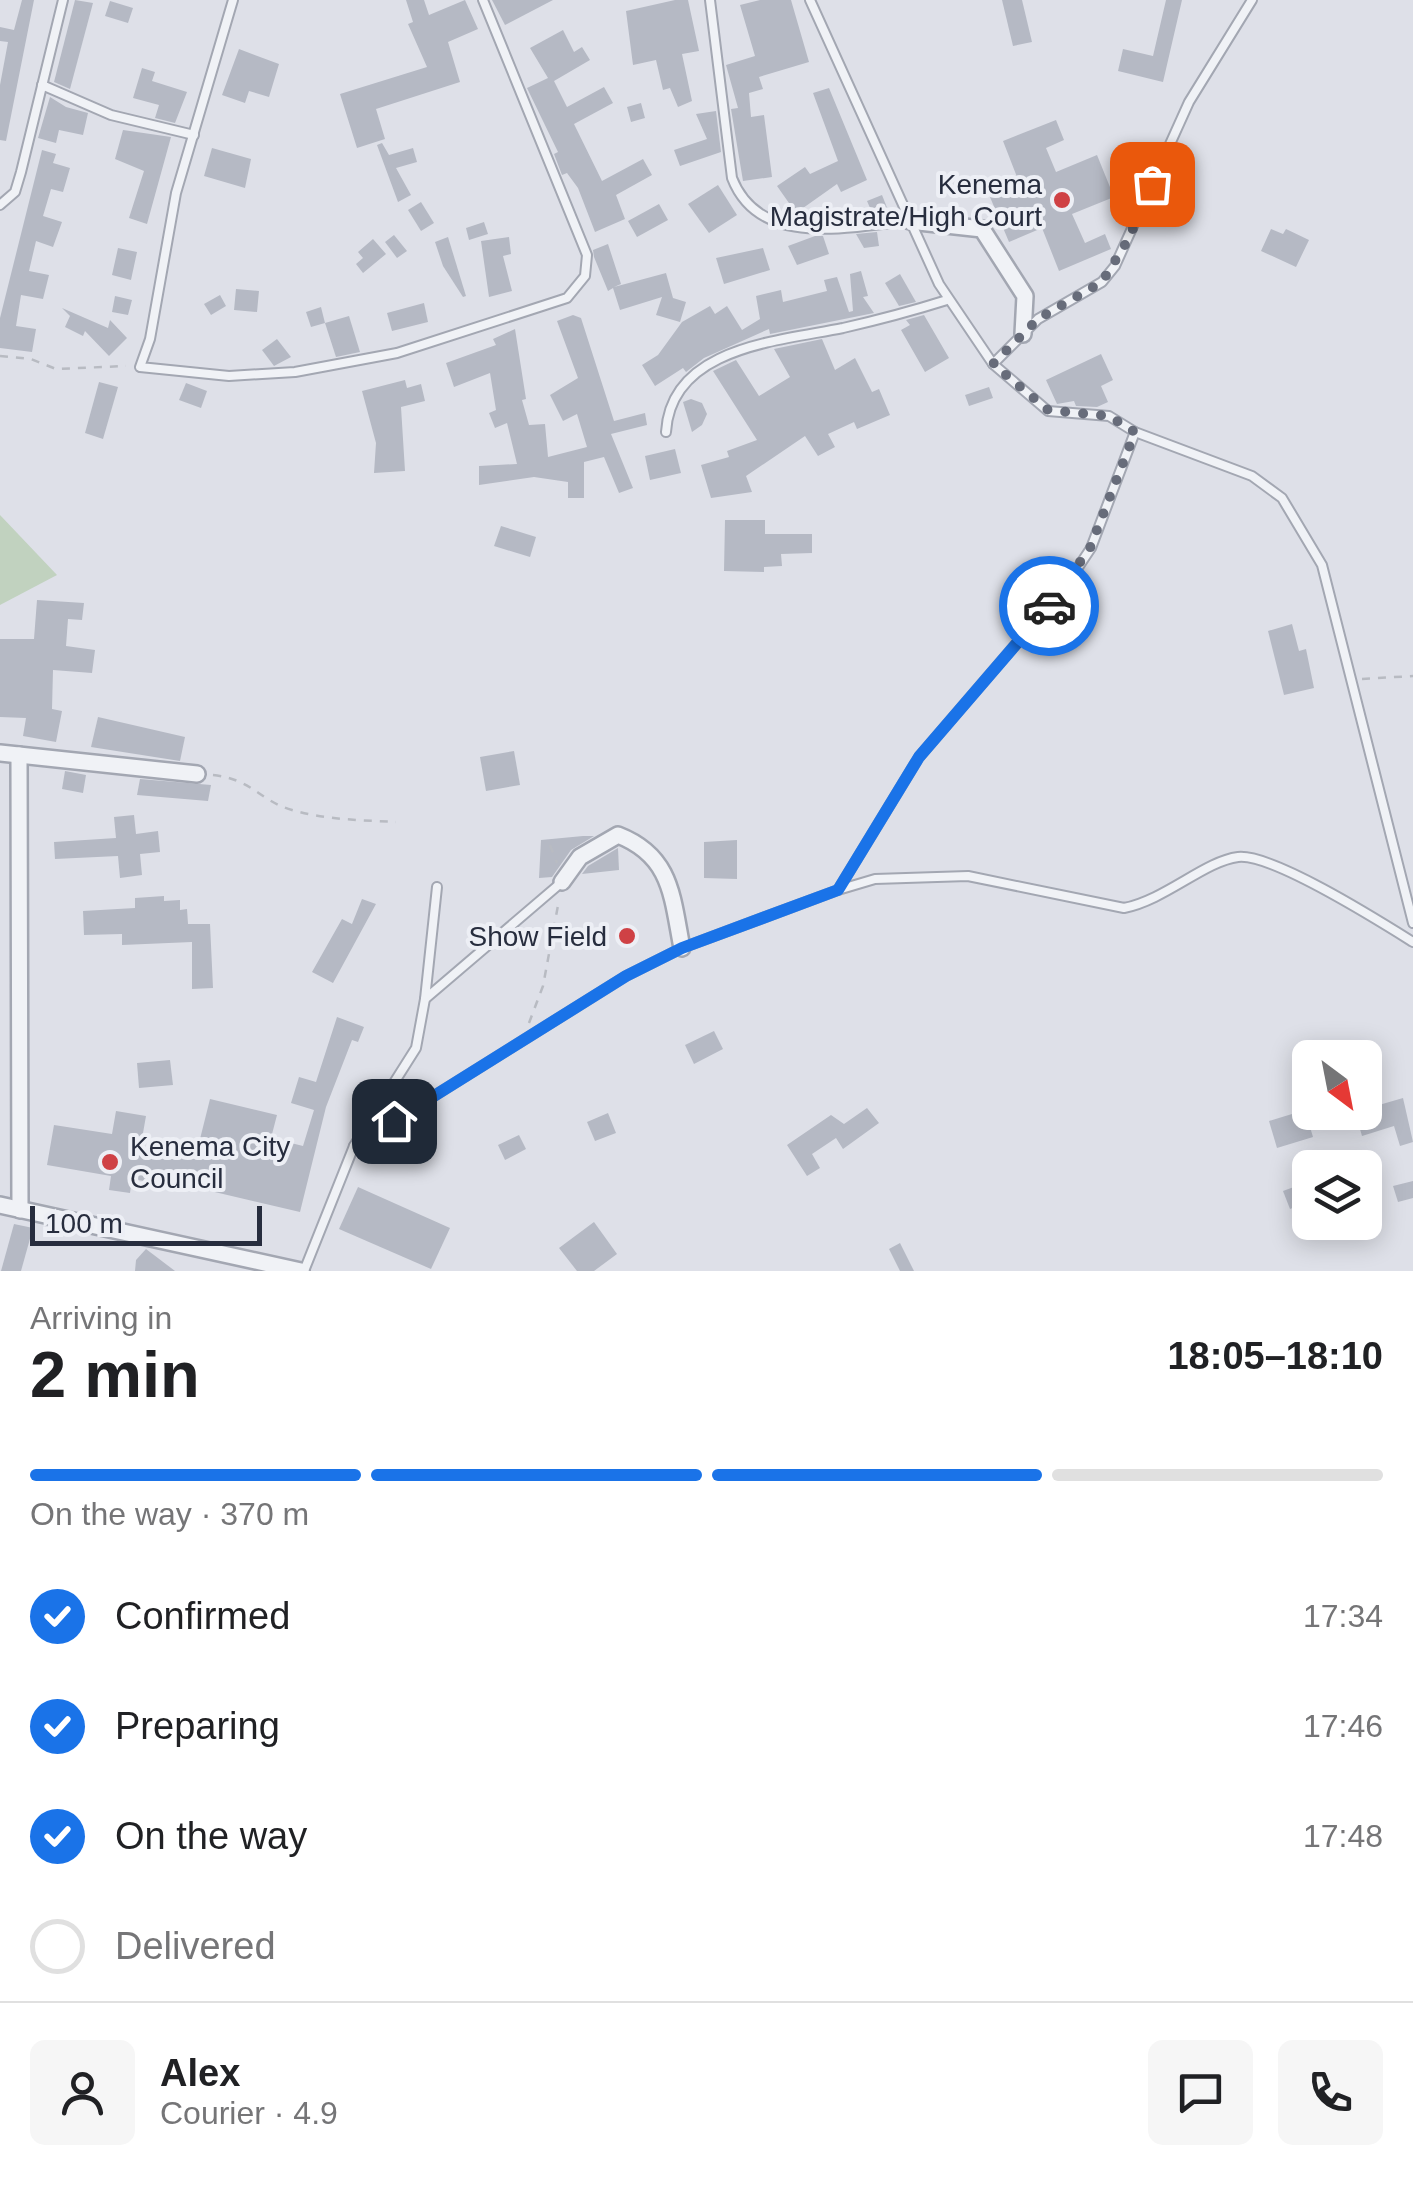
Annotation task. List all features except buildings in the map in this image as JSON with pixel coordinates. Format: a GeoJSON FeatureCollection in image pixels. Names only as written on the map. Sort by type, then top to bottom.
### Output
{"type":"FeatureCollection","features":[{"type":"Feature","properties":{"kind":"street"},"geometry":{"type":"LineString","coordinates":[[910,221],[982,229],[1025,296],[1023,334]]}},
{"type":"Feature","properties":{"kind":"street"},"geometry":{"type":"LineString","coordinates":[[0,753],[197,774]]}},
{"type":"Feature","properties":{"kind":"street"},"geometry":{"type":"LineString","coordinates":[[20,755],[20,1210]]}},
{"type":"Feature","properties":{"kind":"street"},"geometry":{"type":"LineString","coordinates":[[562,882],[580,857],[618,835],[646,848],[662,868],[682,948]]}},
{"type":"Feature","properties":{"kind":"street"},"geometry":{"type":"LineString","coordinates":[[0,1205],[303,1271]]}},
{"type":"Feature","properties":{"kind":"lane"},"geometry":{"type":"LineString","coordinates":[[0,205],[15,192],[63,0]]}},
{"type":"Feature","properties":{"kind":"lane"},"geometry":{"type":"LineString","coordinates":[[232,0],[176,193],[150,338],[140,367],[230,376],[295,372],[397,353],[542,309],[577,290],[585,276],[587,255],[483,0]]}},
{"type":"Feature","properties":{"kind":"lane"},"geometry":{"type":"LineString","coordinates":[[710,0],[732,178],[746,200],[770,220],[793,229],[910,221]]}},
{"type":"Feature","properties":{"kind":"lane"},"geometry":{"type":"LineString","coordinates":[[810,0],[947,300],[993,364],[1048,410],[1109,416],[1135,432],[1252,476],[1282,498],[1306,532],[1322,565],[1413,923]]}},
{"type":"Feature","properties":{"kind":"lane"},"geometry":{"type":"LineString","coordinates":[[993,364],[1058,305],[1102,282],[1114,266],[1189,102],[1252,0]]}},
{"type":"Feature","properties":{"kind":"lane"},"geometry":{"type":"LineString","coordinates":[[42,86],[111,114],[194,134]]}},
{"type":"Feature","properties":{"kind":"lane"},"geometry":{"type":"LineString","coordinates":[[666,432],[667,412],[677,393],[696,373],[734,352],[891,317],[947,300]]}},
{"type":"Feature","properties":{"kind":"lane"},"geometry":{"type":"LineString","coordinates":[[838,890],[919,757],[1082,561],[1135,432]]}},
{"type":"Feature","properties":{"kind":"lane"},"geometry":{"type":"LineString","coordinates":[[354,1146],[523,1038],[626,976],[682,948],[838,890],[890,878],[968,876],[1124,908],[1148,904],[1238,857],[1256,860],[1313,885],[1413,942]]}},
{"type":"Feature","properties":{"kind":"lane"},"geometry":{"type":"LineString","coordinates":[[425,999],[562,882]]}},
{"type":"Feature","properties":{"kind":"lane"},"geometry":{"type":"LineString","coordinates":[[303,1271],[354,1146],[416,1048],[437,887]]}},
{"type":"Feature","properties":{"kind":"path"},"geometry":{"type":"LineString","coordinates":[[0,356],[31,360],[56,369],[140,367]]}},
{"type":"Feature","properties":{"kind":"path"},"geometry":{"type":"LineString","coordinates":[[1356,681],[1413,676]]}},
{"type":"Feature","properties":{"kind":"path"},"geometry":{"type":"LineString","coordinates":[[197,774],[237,778],[288,809],[333,819],[396,822]]}},
{"type":"Feature","properties":{"kind":"path"},"geometry":{"type":"LineString","coordinates":[[523,1038],[543,986],[562,882],[550,846]]}},
{"type":"Feature","properties":{"kind":"green space"},"geometry":{"type":"Polygon","coordinates":[[[0,515],[57,575],[0,605],[0,515]]]}},
{"type":"Feature","properties":{"kind":"way so far"},"geometry":{"type":"LineString","coordinates":[[1049,606],[1090,548],[1135,432],[1109,416],[1048,410],[993,364],[1038,319],[1102,282],[1128,240],[1152,184]]}},
{"type":"Feature","properties":{"kind":"place","name":"Kenema Magistrate/High Court"},"geometry":{"type":"Point","coordinates":[1062,200]}},
{"type":"Feature","properties":{"kind":"place","name":"Show Field"},"geometry":{"type":"Point","coordinates":[627,936]}},
{"type":"Feature","properties":{"kind":"place","name":"Kenema City Council"},"geometry":{"type":"Point","coordinates":[110,1162]}},
{"type":"Feature","properties":{"kind":"route"},"geometry":{"type":"LineString","coordinates":[[394,1121],[626,976],[682,948],[838,890],[884,808],[919,757],[1049,606]]}}]}
